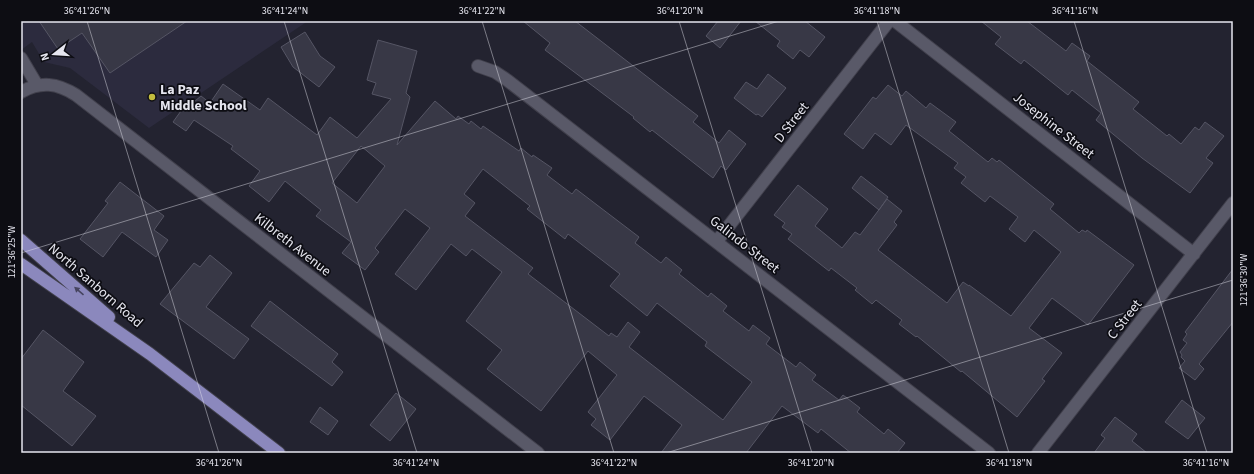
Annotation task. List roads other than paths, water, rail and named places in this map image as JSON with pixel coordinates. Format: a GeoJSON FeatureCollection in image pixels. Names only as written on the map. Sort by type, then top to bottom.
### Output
{"type":"FeatureCollection","features":[{"type":"Feature","properties":{"kind":"main road","name":"North Sanborn Road"},"geometry":{"type":"LineString","coordinates":[[21,240],[150,354]]}},
{"type":"Feature","properties":{"kind":"main road","name":"North Sanborn Road"},"geometry":{"type":"LineString","coordinates":[[21,264],[150,354],[279,453]]}},
{"type":"Feature","properties":{"kind":"street","name":"D Street"},"geometry":{"type":"LineString","coordinates":[[717,241],[889,21]]}},
{"type":"Feature","properties":{"kind":"street","name":"Josephine Street"},"geometry":{"type":"LineString","coordinates":[[895,21],[1194,254]]}},
{"type":"Feature","properties":{"kind":"street"},"geometry":{"type":"LineString","coordinates":[[21,58],[37,85]]}},
{"type":"Feature","properties":{"kind":"street","name":"Galindo Street"},"geometry":{"type":"LineString","coordinates":[[478,66],[495,72],[507,80],[989,453]]}},
{"type":"Feature","properties":{"kind":"street","name":"Kilbreth Avenue"},"geometry":{"type":"LineString","coordinates":[[21,92],[37,85],[50,84],[59,86],[76,95],[538,453]]}},
{"type":"Feature","properties":{"kind":"street","name":"C Street"},"geometry":{"type":"LineString","coordinates":[[1038,453],[1233,202]]}},
{"type":"Feature","properties":{"kind":"place","name":"La Paz Middle School"},"geometry":{"type":"Point","coordinates":[152,97]}}]}
